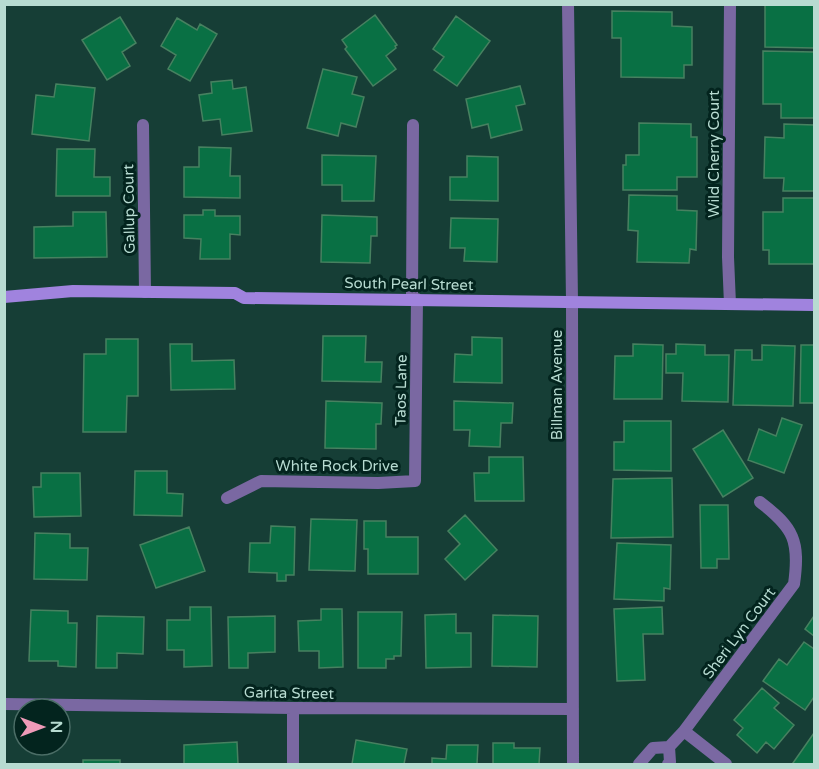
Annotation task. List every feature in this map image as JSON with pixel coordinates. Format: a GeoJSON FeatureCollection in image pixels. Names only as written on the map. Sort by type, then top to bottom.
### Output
{"type":"FeatureCollection","features":[{"type":"Feature","properties":{"kind":"street","name":"Billman Avenue"},"geometry":{"type":"LineString","coordinates":[[568,4],[572,301],[573,765]]}},
{"type":"Feature","properties":{"kind":"street","name":"Wild Cherry Court"},"geometry":{"type":"LineString","coordinates":[[730,4],[728,257],[730,304]]}},
{"type":"Feature","properties":{"kind":"street","name":"Gallup Court"},"geometry":{"type":"LineString","coordinates":[[143,125],[145,292]]}},
{"type":"Feature","properties":{"kind":"street","name":"Taos Lane"},"geometry":{"type":"LineString","coordinates":[[412,125],[415,481]]}},
{"type":"Feature","properties":{"kind":"street","name":"South Pearl Street"},"geometry":{"type":"LineString","coordinates":[[4,297],[73,291],[235,292],[243,298],[814,305]]}},
{"type":"Feature","properties":{"kind":"street","name":"White Rock Drive"},"geometry":{"type":"LineString","coordinates":[[227,498],[261,481],[378,483],[415,481]]}},
{"type":"Feature","properties":{"kind":"street","name":"Sheri Lyn Court"},"geometry":{"type":"LineString","coordinates":[[639,765],[653,748],[669,747],[684,731],[794,584],[795,546],[789,529],[780,517],[760,502]]}},
{"type":"Feature","properties":{"kind":"street","name":"Garita Street"},"geometry":{"type":"LineString","coordinates":[[4,704],[573,709]]}},
{"type":"Feature","properties":{"kind":"street"},"geometry":{"type":"LineString","coordinates":[[293,708],[293,765]]}},
{"type":"Feature","properties":{"kind":"street"},"geometry":{"type":"LineString","coordinates":[[684,731],[726,765]]}},
{"type":"Feature","properties":{"kind":"street"},"geometry":{"type":"LineString","coordinates":[[668,765],[670,762],[669,747]]}},
{"type":"Feature","properties":{"kind":"building"},"geometry":{"type":"Polygon","coordinates":[[[765,4],[814,4],[814,48],[765,47],[765,4]]]}},
{"type":"Feature","properties":{"kind":"building"},"geometry":{"type":"Polygon","coordinates":[[[612,11],[672,12],[672,26],[692,27],[692,65],[684,65],[684,78],[621,77],[621,38],[612,38],[612,11]]]}},
{"type":"Feature","properties":{"kind":"building"},"geometry":{"type":"Polygon","coordinates":[[[375,15],[397,45],[386,56],[396,69],[373,86],[345,49],[347,47],[342,40],[375,15]]]}},
{"type":"Feature","properties":{"kind":"building"},"geometry":{"type":"Polygon","coordinates":[[[456,16],[490,41],[457,86],[434,70],[444,57],[433,49],[456,16]]]}},
{"type":"Feature","properties":{"kind":"building"},"geometry":{"type":"Polygon","coordinates":[[[120,17],[136,43],[122,52],[130,66],[107,80],[82,40],[120,17]]]}},
{"type":"Feature","properties":{"kind":"building"},"geometry":{"type":"Polygon","coordinates":[[[177,18],[197,30],[200,24],[217,34],[190,81],[168,69],[176,55],[161,46],[177,18]]]}},
{"type":"Feature","properties":{"kind":"building"},"geometry":{"type":"Polygon","coordinates":[[[763,51],[814,52],[814,118],[781,118],[781,104],[763,104],[763,51]]]}},
{"type":"Feature","properties":{"kind":"building"},"geometry":{"type":"Polygon","coordinates":[[[323,69],[357,77],[352,94],[364,97],[356,127],[341,123],[338,136],[307,128],[323,69]]]}},
{"type":"Feature","properties":{"kind":"building"},"geometry":{"type":"Polygon","coordinates":[[[232,80],[233,89],[246,87],[252,131],[222,135],[220,119],[203,121],[199,95],[212,93],[211,82],[232,80]]]}},
{"type":"Feature","properties":{"kind":"building"},"geometry":{"type":"Polygon","coordinates":[[[56,84],[95,88],[89,141],[32,134],[36,95],[54,97],[56,84]]]}},
{"type":"Feature","properties":{"kind":"building"},"geometry":{"type":"Polygon","coordinates":[[[520,86],[525,104],[516,106],[522,130],[491,138],[488,124],[472,128],[466,99],[520,86]]]}},
{"type":"Feature","properties":{"kind":"building"},"geometry":{"type":"Polygon","coordinates":[[[639,123],[691,124],[691,137],[697,137],[697,177],[677,177],[677,190],[623,190],[623,165],[626,165],[626,155],[639,155],[639,123]]]}},
{"type":"Feature","properties":{"kind":"building"},"geometry":{"type":"Polygon","coordinates":[[[784,124],[814,125],[814,191],[783,191],[784,178],[764,178],[765,137],[784,138],[784,124]]]}},
{"type":"Feature","properties":{"kind":"building"},"geometry":{"type":"Polygon","coordinates":[[[199,147],[231,148],[230,176],[240,176],[240,198],[184,197],[184,167],[199,167],[199,147]]]}},
{"type":"Feature","properties":{"kind":"building"},"geometry":{"type":"Polygon","coordinates":[[[57,149],[95,149],[94,177],[110,177],[110,196],[56,196],[57,149]]]}},
{"type":"Feature","properties":{"kind":"building"},"geometry":{"type":"Polygon","coordinates":[[[322,155],[376,156],[374,201],[342,201],[342,185],[322,185],[322,155]]]}},
{"type":"Feature","properties":{"kind":"building"},"geometry":{"type":"Polygon","coordinates":[[[467,156],[498,157],[498,201],[450,200],[450,177],[467,177],[467,156]]]}},
{"type":"Feature","properties":{"kind":"building"},"geometry":{"type":"Polygon","coordinates":[[[629,195],[677,196],[677,210],[697,211],[696,250],[690,249],[689,263],[637,262],[638,231],[628,230],[629,195]]]}},
{"type":"Feature","properties":{"kind":"building"},"geometry":{"type":"Polygon","coordinates":[[[783,198],[814,198],[814,264],[769,264],[769,250],[763,250],[763,212],[783,212],[783,198]]]}},
{"type":"Feature","properties":{"kind":"building"},"geometry":{"type":"Polygon","coordinates":[[[203,210],[215,210],[215,216],[240,216],[240,235],[230,234],[230,259],[200,259],[201,239],[184,238],[184,215],[203,215],[203,210]]]}},
{"type":"Feature","properties":{"kind":"building"},"geometry":{"type":"Polygon","coordinates":[[[73,212],[106,212],[107,257],[34,258],[34,227],[73,226],[73,212]]]}},
{"type":"Feature","properties":{"kind":"building"},"geometry":{"type":"Polygon","coordinates":[[[322,215],[377,217],[377,236],[371,236],[370,263],[321,262],[322,215]]]}},
{"type":"Feature","properties":{"kind":"building"},"geometry":{"type":"Polygon","coordinates":[[[451,218],[498,219],[497,262],[464,261],[465,248],[450,248],[451,218]]]}},
{"type":"Feature","properties":{"kind":"building"},"geometry":{"type":"Polygon","coordinates":[[[323,336],[366,336],[365,362],[382,362],[381,382],[322,381],[323,336]]]}},
{"type":"Feature","properties":{"kind":"building"},"geometry":{"type":"Polygon","coordinates":[[[472,337],[502,338],[502,383],[454,382],[455,354],[472,355],[472,337]]]}},
{"type":"Feature","properties":{"kind":"building"},"geometry":{"type":"Polygon","coordinates":[[[106,339],[138,339],[138,396],[127,396],[126,432],[83,432],[84,354],[106,354],[106,339]]]}},
{"type":"Feature","properties":{"kind":"building"},"geometry":{"type":"Polygon","coordinates":[[[170,344],[192,344],[192,361],[234,360],[235,389],[171,390],[170,344]]]}},
{"type":"Feature","properties":{"kind":"building"},"geometry":{"type":"Polygon","coordinates":[[[633,344],[663,345],[662,399],[614,399],[615,356],[633,356],[633,344]]]}},
{"type":"Feature","properties":{"kind":"building"},"geometry":{"type":"Polygon","coordinates":[[[676,344],[705,345],[705,355],[729,355],[728,402],[682,401],[683,373],[666,373],[666,354],[676,354],[676,344]]]}},
{"type":"Feature","properties":{"kind":"building"},"geometry":{"type":"Polygon","coordinates":[[[762,345],[795,346],[793,406],[733,405],[735,350],[752,350],[752,360],[762,360],[762,345]]]}},
{"type":"Feature","properties":{"kind":"building"},"geometry":{"type":"Polygon","coordinates":[[[801,345],[814,345],[814,403],[800,403],[801,345]]]}},
{"type":"Feature","properties":{"kind":"building"},"geometry":{"type":"Polygon","coordinates":[[[326,401],[382,403],[381,424],[376,424],[376,449],[325,448],[326,401]]]}},
{"type":"Feature","properties":{"kind":"building"},"geometry":{"type":"Polygon","coordinates":[[[454,401],[513,403],[512,423],[501,423],[500,447],[469,446],[470,430],[454,430],[454,401]]]}},
{"type":"Feature","properties":{"kind":"building"},"geometry":{"type":"Polygon","coordinates":[[[782,418],[802,425],[784,473],[748,460],[759,429],[776,436],[782,418]]]}},
{"type":"Feature","properties":{"kind":"building"},"geometry":{"type":"Polygon","coordinates":[[[624,421],[671,421],[671,471],[614,470],[614,442],[624,442],[624,421]]]}},
{"type":"Feature","properties":{"kind":"building"},"geometry":{"type":"Polygon","coordinates":[[[723,430],[753,478],[723,497],[693,449],[723,430]]]}},
{"type":"Feature","properties":{"kind":"building"},"geometry":{"type":"Polygon","coordinates":[[[489,457],[523,457],[524,501],[475,501],[474,473],[489,473],[489,457]]]}},
{"type":"Feature","properties":{"kind":"building"},"geometry":{"type":"Polygon","coordinates":[[[135,471],[167,471],[167,493],[183,494],[182,516],[134,515],[135,471]]]}},
{"type":"Feature","properties":{"kind":"building"},"geometry":{"type":"Polygon","coordinates":[[[41,473],[80,473],[81,516],[34,517],[33,487],[41,487],[41,473]]]}},
{"type":"Feature","properties":{"kind":"building"},"geometry":{"type":"Polygon","coordinates":[[[672,478],[673,537],[611,538],[613,479],[672,478]]]}},
{"type":"Feature","properties":{"kind":"building"},"geometry":{"type":"Polygon","coordinates":[[[700,505],[728,505],[729,559],[717,559],[717,568],[701,568],[700,505]]]}},
{"type":"Feature","properties":{"kind":"building"},"geometry":{"type":"Polygon","coordinates":[[[465,515],[497,550],[465,580],[445,559],[460,544],[448,531],[465,515]]]}},
{"type":"Feature","properties":{"kind":"building"},"geometry":{"type":"Polygon","coordinates":[[[311,519],[357,520],[355,571],[309,570],[311,519]]]}},
{"type":"Feature","properties":{"kind":"building"},"geometry":{"type":"Polygon","coordinates":[[[364,521],[386,521],[386,537],[418,537],[418,574],[368,574],[368,549],[364,549],[364,521]]]}},
{"type":"Feature","properties":{"kind":"building"},"geometry":{"type":"Polygon","coordinates":[[[271,526],[295,527],[294,575],[286,575],[286,581],[277,581],[277,573],[249,572],[250,543],[270,543],[271,526]]]}},
{"type":"Feature","properties":{"kind":"building"},"geometry":{"type":"Polygon","coordinates":[[[189,527],[205,571],[156,588],[140,545],[189,527]]]}},
{"type":"Feature","properties":{"kind":"building"},"geometry":{"type":"Polygon","coordinates":[[[35,533],[70,534],[70,548],[88,548],[87,580],[34,579],[35,533]]]}},
{"type":"Feature","properties":{"kind":"building"},"geometry":{"type":"Polygon","coordinates":[[[617,543],[671,545],[670,589],[664,588],[664,601],[614,599],[617,543]]]}},
{"type":"Feature","properties":{"kind":"building"},"geometry":{"type":"Polygon","coordinates":[[[190,607],[211,607],[212,666],[184,667],[184,650],[167,650],[167,620],[190,620],[190,607]]]}},
{"type":"Feature","properties":{"kind":"building"},"geometry":{"type":"Polygon","coordinates":[[[662,607],[663,634],[643,634],[645,680],[617,681],[614,609],[662,607]]]}},
{"type":"Feature","properties":{"kind":"building"},"geometry":{"type":"Polygon","coordinates":[[[321,609],[342,609],[343,667],[319,668],[319,651],[299,651],[298,621],[321,620],[321,609]]]}},
{"type":"Feature","properties":{"kind":"building"},"geometry":{"type":"Polygon","coordinates":[[[31,610],[68,611],[68,623],[77,623],[76,667],[58,666],[58,661],[29,661],[31,610]]]}},
{"type":"Feature","properties":{"kind":"building"},"geometry":{"type":"Polygon","coordinates":[[[358,612],[402,612],[401,656],[386,659],[386,668],[358,668],[358,612]]]}},
{"type":"Feature","properties":{"kind":"building"},"geometry":{"type":"Polygon","coordinates":[[[456,614],[456,633],[471,633],[471,667],[426,668],[425,615],[456,614]]]}},
{"type":"Feature","properties":{"kind":"building"},"geometry":{"type":"Polygon","coordinates":[[[493,615],[538,616],[537,667],[492,666],[493,615]]]}},
{"type":"Feature","properties":{"kind":"building"},"geometry":{"type":"Polygon","coordinates":[[[97,616],[144,617],[143,654],[117,653],[117,668],[96,668],[97,616]]]}},
{"type":"Feature","properties":{"kind":"building"},"geometry":{"type":"Polygon","coordinates":[[[275,616],[275,652],[248,653],[248,668],[229,668],[228,617],[275,616]]]}},
{"type":"Feature","properties":{"kind":"building"},"geometry":{"type":"Polygon","coordinates":[[[814,616],[814,636],[805,629],[814,616]]]}},
{"type":"Feature","properties":{"kind":"building"},"geometry":{"type":"Polygon","coordinates":[[[804,642],[814,649],[814,697],[805,710],[763,681],[779,659],[787,665],[804,642]]]}},
{"type":"Feature","properties":{"kind":"building"},"geometry":{"type":"Polygon","coordinates":[[[762,688],[779,703],[774,708],[794,725],[774,749],[766,742],[757,753],[737,735],[743,728],[734,720],[762,688]]]}},
{"type":"Feature","properties":{"kind":"building"},"geometry":{"type":"Polygon","coordinates":[[[814,733],[814,764],[794,764],[793,763],[814,733]]]}},
{"type":"Feature","properties":{"kind":"building"},"geometry":{"type":"Polygon","coordinates":[[[356,740],[407,749],[404,764],[352,764],[356,740]]]}},
{"type":"Feature","properties":{"kind":"building"},"geometry":{"type":"Polygon","coordinates":[[[237,742],[238,764],[184,764],[184,745],[237,742]]]}},
{"type":"Feature","properties":{"kind":"building"},"geometry":{"type":"Polygon","coordinates":[[[493,743],[514,743],[514,748],[540,748],[539,764],[493,764],[493,743]]]}},
{"type":"Feature","properties":{"kind":"building"},"geometry":{"type":"Polygon","coordinates":[[[447,745],[478,745],[477,764],[432,764],[432,758],[446,759],[447,745]]]}},
{"type":"Feature","properties":{"kind":"building"},"geometry":{"type":"Polygon","coordinates":[[[83,760],[120,760],[120,764],[83,764],[83,760]]]}}]}
